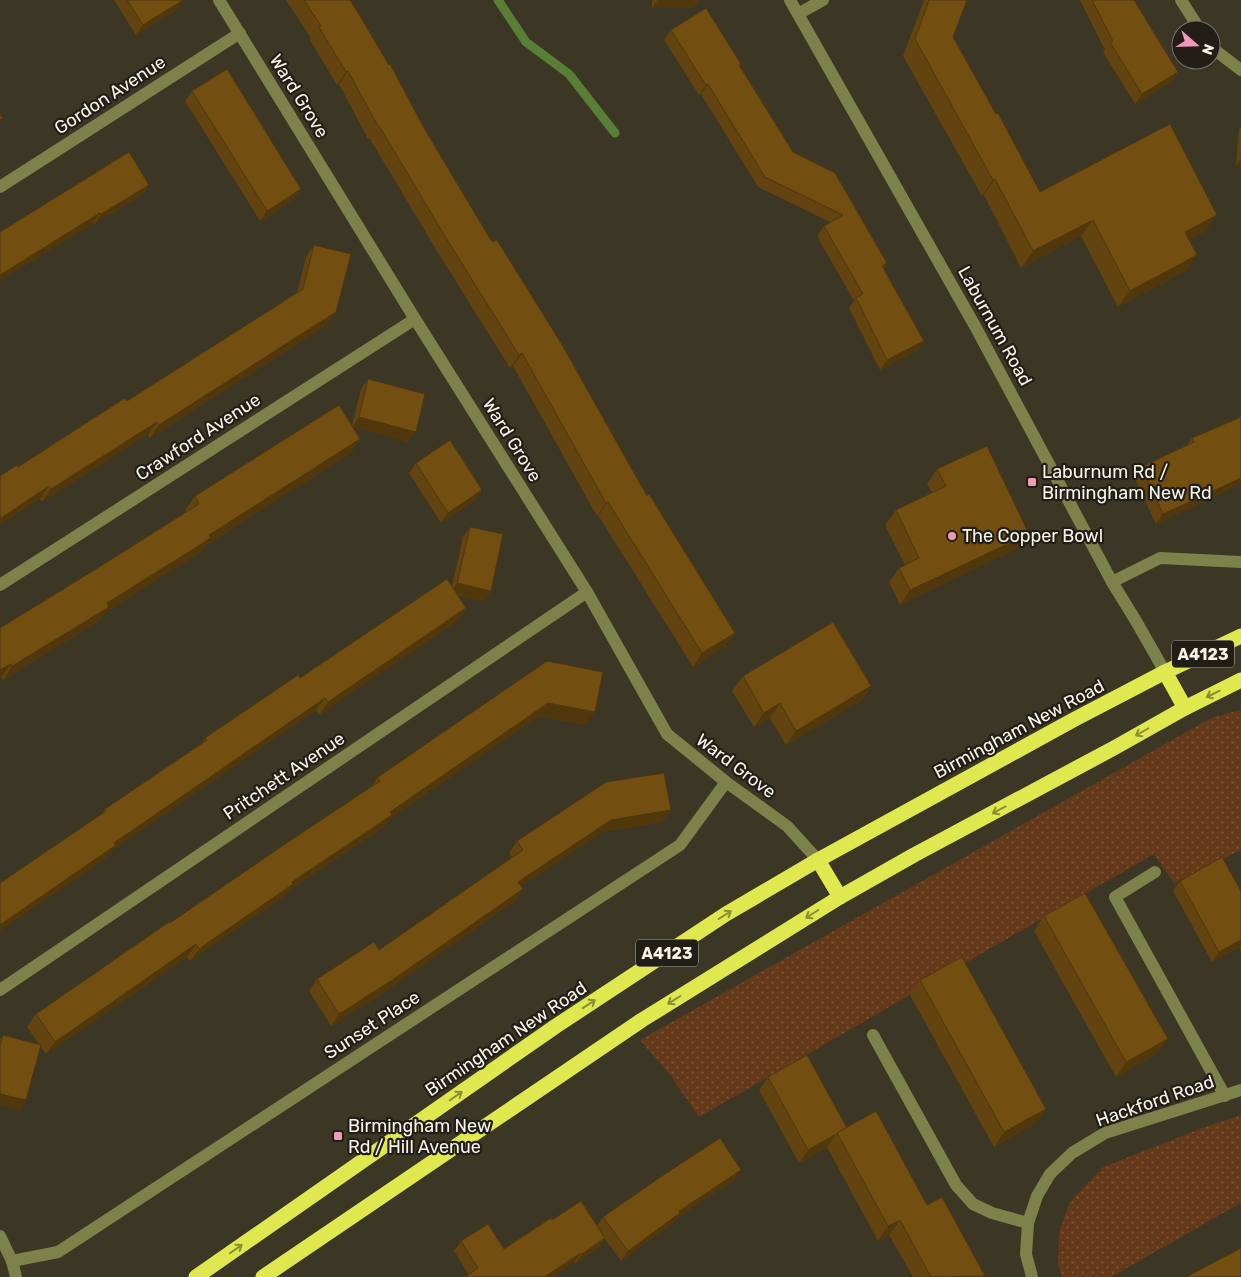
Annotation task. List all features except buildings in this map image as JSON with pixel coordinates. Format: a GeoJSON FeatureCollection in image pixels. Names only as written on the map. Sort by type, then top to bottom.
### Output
{"type":"FeatureCollection","features":[{"type":"Feature","properties":{"kind":"highway","name":"Birmingham New Road"},"geometry":{"type":"LineString","coordinates":[[196,1277],[556,1026],[726,914],[818,860],[1075,719],[1164,672],[1241,636]]}},
{"type":"Feature","properties":{"kind":"highway","name":"A4123"},"geometry":{"type":"LineString","coordinates":[[1164,672],[1184,708]]}},
{"type":"Feature","properties":{"kind":"highway","name":"A4123"},"geometry":{"type":"LineString","coordinates":[[263,1277],[642,1020],[840,897],[1184,708],[1241,680]]}},
{"type":"Feature","properties":{"kind":"highway"},"geometry":{"type":"LineString","coordinates":[[818,860],[840,897]]}},
{"type":"Feature","properties":{"kind":"street","name":"Ward Grove"},"geometry":{"type":"LineString","coordinates":[[219,0],[415,319],[587,592],[667,734],[726,782],[787,826],[818,860]]}},
{"type":"Feature","properties":{"kind":"street","name":"Laburnum Road"},"geometry":{"type":"LineString","coordinates":[[790,0],[975,326],[1112,582],[1164,672]]}},
{"type":"Feature","properties":{"kind":"street"},"geometry":{"type":"LineString","coordinates":[[798,14],[823,0]]}},
{"type":"Feature","properties":{"kind":"street"},"geometry":{"type":"LineString","coordinates":[[1181,0],[1194,20]]}},
{"type":"Feature","properties":{"kind":"street","name":"Gordon Avenue"},"geometry":{"type":"LineString","coordinates":[[0,187],[240,33]]}},
{"type":"Feature","properties":{"kind":"street"},"geometry":{"type":"LineString","coordinates":[[1221,55],[1241,70]]}},
{"type":"Feature","properties":{"kind":"street","name":"Crawford Avenue"},"geometry":{"type":"LineString","coordinates":[[0,584],[415,319]]}},
{"type":"Feature","properties":{"kind":"street"},"geometry":{"type":"LineString","coordinates":[[1112,582],[1160,558],[1241,562]]}},
{"type":"Feature","properties":{"kind":"street","name":"Pritchett Avenue"},"geometry":{"type":"LineString","coordinates":[[0,990],[587,592]]}},
{"type":"Feature","properties":{"kind":"street","name":"Sunset Place"},"geometry":{"type":"LineString","coordinates":[[12,1261],[58,1252],[680,846],[726,782]]}},
{"type":"Feature","properties":{"kind":"street"},"geometry":{"type":"LineString","coordinates":[[1155,872],[1115,897],[1225,1096]]}},
{"type":"Feature","properties":{"kind":"street"},"geometry":{"type":"LineString","coordinates":[[873,1036],[956,1185],[973,1204],[992,1213],[1028,1223]]}},
{"type":"Feature","properties":{"kind":"street","name":"Hackford Road"},"geometry":{"type":"LineString","coordinates":[[1032,1277],[1026,1254],[1028,1223],[1036,1196],[1050,1174],[1072,1153],[1105,1133],[1241,1090]]}},
{"type":"Feature","properties":{"kind":"street"},"geometry":{"type":"LineString","coordinates":[[0,1236],[12,1261],[16,1277]]}},
{"type":"Feature","properties":{"kind":"shaded area"},"geometry":{"type":"Polygon","coordinates":[[[1241,710],[1241,850],[1174,883],[1154,854],[699,1117],[670,1075],[640,1040],[1213,717],[1241,710]]]}},
{"type":"Feature","properties":{"kind":"shaded area"},"geometry":{"type":"Polygon","coordinates":[[[1241,1115],[1241,1203],[1111,1277],[1062,1277],[1058,1264],[1059,1232],[1070,1202],[1103,1167],[1241,1115]]]}},
{"type":"Feature","properties":{"kind":"waterway"},"geometry":{"type":"LineString","coordinates":[[498,0],[526,42],[569,74],[615,133]]}},
{"type":"Feature","properties":{"kind":"place","name":"Laburnum Rd / Birmingham New Rd"},"geometry":{"type":"Point","coordinates":[1032,482]}},
{"type":"Feature","properties":{"kind":"place","name":"The Copper Bowl"},"geometry":{"type":"Point","coordinates":[952,536]}},
{"type":"Feature","properties":{"kind":"place","name":"Birmingham New Rd / Hill Avenue"},"geometry":{"type":"Point","coordinates":[338,1136]}}]}
